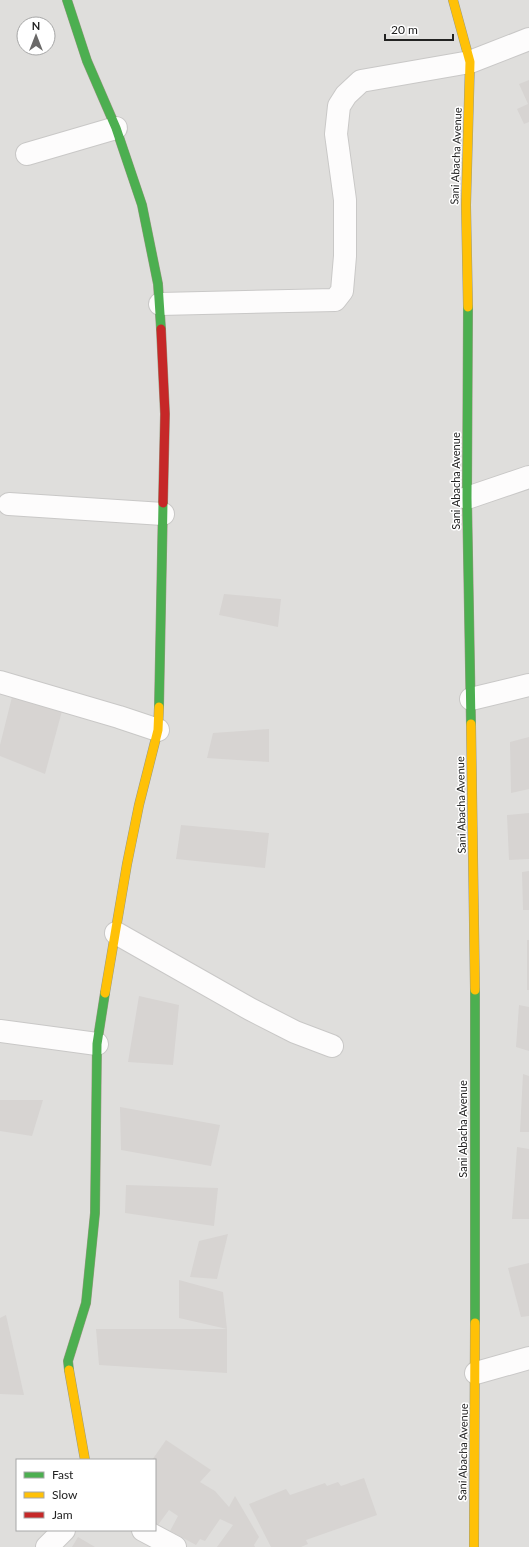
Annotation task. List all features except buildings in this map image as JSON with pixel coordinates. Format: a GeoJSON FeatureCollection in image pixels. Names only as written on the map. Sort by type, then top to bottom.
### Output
{"type":"FeatureCollection","features":[{"type":"Feature","properties":{"kind":"street"},"geometry":{"type":"LineString","coordinates":[[67,0],[87,61],[116,128],[142,205],[158,284],[165,414],[158,730],[139,805],[127,864],[97,1044],[95,1212],[86,1303],[68,1361],[85,1459]]}},
{"type":"Feature","properties":{"kind":"street","name":"Sani Abacha Avenue"},"geometry":{"type":"LineString","coordinates":[[453,0],[470,62],[466,205],[468,319],[467,498],[474,850],[476,1373],[474,1547]]}},
{"type":"Feature","properties":{"kind":"street"},"geometry":{"type":"LineString","coordinates":[[160,304],[335,300],[342,290],[345,256],[345,200],[336,134],[339,106],[346,95],[361,81],[470,62],[529,39]]}},
{"type":"Feature","properties":{"kind":"street"},"geometry":{"type":"LineString","coordinates":[[27,154],[116,128]]}},
{"type":"Feature","properties":{"kind":"street"},"geometry":{"type":"LineString","coordinates":[[467,498],[529,477]]}},
{"type":"Feature","properties":{"kind":"street"},"geometry":{"type":"LineString","coordinates":[[9,504],[163,514]]}},
{"type":"Feature","properties":{"kind":"street"},"geometry":{"type":"LineString","coordinates":[[0,682],[158,730]]}},
{"type":"Feature","properties":{"kind":"street"},"geometry":{"type":"LineString","coordinates":[[471,699],[529,685]]}},
{"type":"Feature","properties":{"kind":"street"},"geometry":{"type":"LineString","coordinates":[[116,933],[175,968],[263,1016],[295,1032],[332,1046]]}},
{"type":"Feature","properties":{"kind":"street"},"geometry":{"type":"LineString","coordinates":[[0,1031],[97,1044]]}},
{"type":"Feature","properties":{"kind":"street"},"geometry":{"type":"LineString","coordinates":[[476,1373],[529,1358]]}},
{"type":"Feature","properties":{"kind":"street"},"geometry":{"type":"LineString","coordinates":[[47,1547],[63,1531]]}},
{"type":"Feature","properties":{"kind":"street"},"geometry":{"type":"LineString","coordinates":[[145,1531],[175,1547]]}},
{"type":"Feature","properties":{"kind":"shaded area"},"geometry":{"type":"Polygon","coordinates":[[[0,0],[529,0],[529,1547],[0,1547],[0,0]]]}},
{"type":"Feature","properties":{"kind":"traffic: fast"},"geometry":{"type":"LineString","coordinates":[[67,0],[87,61],[116,128],[142,205],[158,284],[161,329]]}},
{"type":"Feature","properties":{"kind":"traffic: fast"},"geometry":{"type":"LineString","coordinates":[[468,307],[467,498],[471,724]]}},
{"type":"Feature","properties":{"kind":"traffic: fast"},"geometry":{"type":"LineString","coordinates":[[159,707],[163,503]]}},
{"type":"Feature","properties":{"kind":"traffic: fast"},"geometry":{"type":"LineString","coordinates":[[475,990],[475,1323]]}},
{"type":"Feature","properties":{"kind":"traffic: fast"},"geometry":{"type":"LineString","coordinates":[[69,1370],[68,1361],[86,1303],[95,1213],[97,1044],[105,993]]}},
{"type":"Feature","properties":{"kind":"traffic: slow"},"geometry":{"type":"LineString","coordinates":[[453,0],[470,62],[466,205],[468,307]]}},
{"type":"Feature","properties":{"kind":"traffic: slow"},"geometry":{"type":"LineString","coordinates":[[105,993],[127,864],[139,805],[158,730],[159,707]]}},
{"type":"Feature","properties":{"kind":"traffic: slow"},"geometry":{"type":"LineString","coordinates":[[471,724],[475,990]]}},
{"type":"Feature","properties":{"kind":"traffic: slow"},"geometry":{"type":"LineString","coordinates":[[474,1547],[475,1323]]}},
{"type":"Feature","properties":{"kind":"traffic: slow"},"geometry":{"type":"LineString","coordinates":[[69,1370],[85,1459]]}},
{"type":"Feature","properties":{"kind":"traffic: jam"},"geometry":{"type":"LineString","coordinates":[[161,329],[165,414],[163,503]]}}]}
